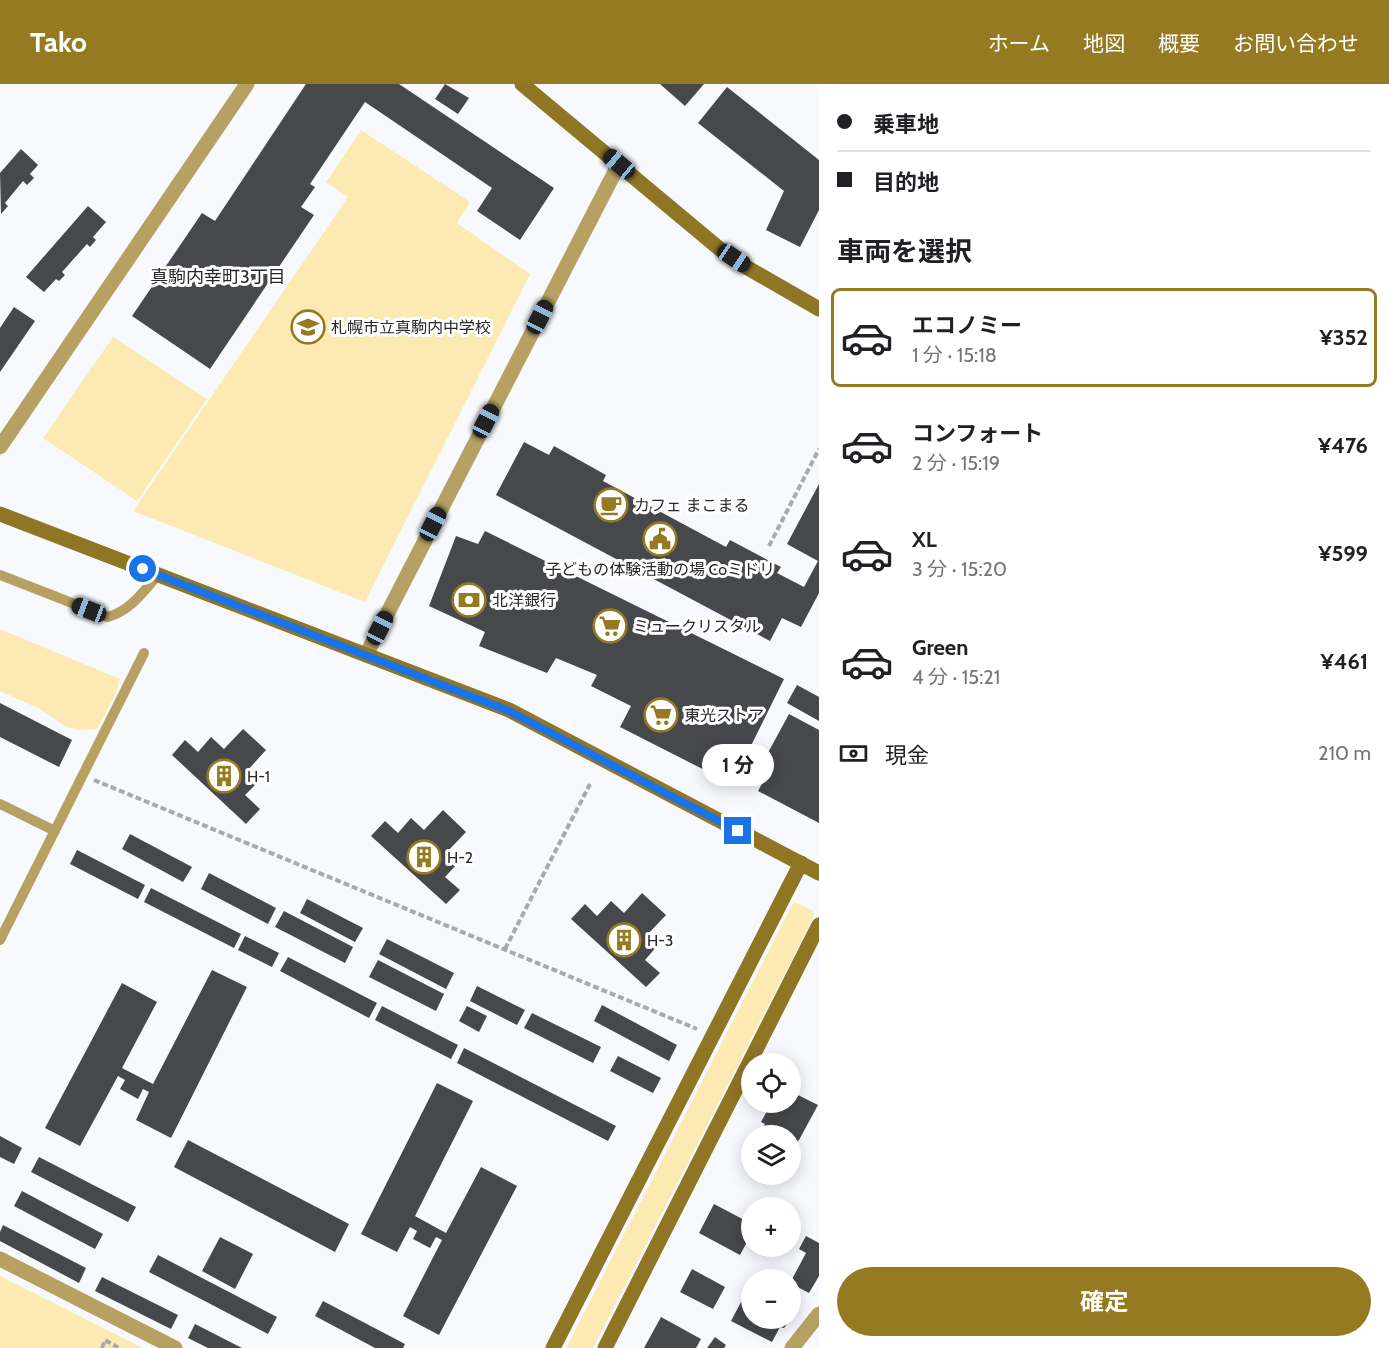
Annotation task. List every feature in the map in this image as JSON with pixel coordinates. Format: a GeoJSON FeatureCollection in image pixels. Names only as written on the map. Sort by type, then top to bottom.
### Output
{"type":"FeatureCollection","features":[{"type":"Feature","properties":{"kind":"street"},"geometry":{"type":"LineString","coordinates":[[0,447],[247,84]]}},
{"type":"Feature","properties":{"kind":"street"},"geometry":{"type":"LineString","coordinates":[[522,84],[721,250],[746,267],[818,307]]}},
{"type":"Feature","properties":{"kind":"street"},"geometry":{"type":"LineString","coordinates":[[366,655],[619,164]]}},
{"type":"Feature","properties":{"kind":"street"},"geometry":{"type":"LineString","coordinates":[[0,514],[509,711],[819,873]]}},
{"type":"Feature","properties":{"kind":"street"},"geometry":{"type":"LineString","coordinates":[[553,1348],[801,863]]}},
{"type":"Feature","properties":{"kind":"street"},"geometry":{"type":"LineString","coordinates":[[605,1348],[819,925]]}},
{"type":"Feature","properties":{"kind":"street"},"geometry":{"type":"LineString","coordinates":[[0,1259],[175,1348]]}},
{"type":"Feature","properties":{"kind":"street"},"geometry":{"type":"LineString","coordinates":[[792,1348],[819,1314]]}},
{"type":"Feature","properties":{"kind":"lane"},"geometry":{"type":"LineString","coordinates":[[0,575],[108,617],[118,615],[130,607],[158,575]]}},
{"type":"Feature","properties":{"kind":"lane"},"geometry":{"type":"LineString","coordinates":[[0,940],[144,653]]}},
{"type":"Feature","properties":{"kind":"lane"},"geometry":{"type":"LineString","coordinates":[[0,804],[55,831]]}},
{"type":"Feature","properties":{"kind":"path"},"geometry":{"type":"LineString","coordinates":[[769,546],[819,449]]}},
{"type":"Feature","properties":{"kind":"path"},"geometry":{"type":"LineString","coordinates":[[84,776],[698,1030]]}},
{"type":"Feature","properties":{"kind":"path"},"geometry":{"type":"LineString","coordinates":[[505,949],[590,784]]}},
{"type":"Feature","properties":{"kind":"path"},"geometry":{"type":"LineString","coordinates":[[102,1348],[105,1340],[119,1348]]}},
{"type":"Feature","properties":{"kind":"shaded area"},"geometry":{"type":"Polygon","coordinates":[[[361,130],[470,202],[457,223],[530,274],[365,602],[133,511],[348,197],[326,182],[361,130]]]}},
{"type":"Feature","properties":{"kind":"shaded area"},"geometry":{"type":"Polygon","coordinates":[[[113,337],[207,399],[137,501],[43,438],[113,337]]]}},
{"type":"Feature","properties":{"kind":"shaded area"},"geometry":{"type":"Polygon","coordinates":[[[0,629],[120,679],[116,693],[97,729],[77,730],[65,726],[38,708],[0,691],[0,629]]]}},
{"type":"Feature","properties":{"kind":"shaded area"},"geometry":{"type":"Polygon","coordinates":[[[795,902],[812,910],[813,918],[744,1053],[741,1053],[741,1059],[593,1348],[566,1348],[795,902]]]}},
{"type":"Feature","properties":{"kind":"shaded area"},"geometry":{"type":"Polygon","coordinates":[[[0,1276],[143,1348],[0,1348],[0,1276]]]}},
{"type":"Feature","properties":{"kind":"building"},"geometry":{"type":"Polygon","coordinates":[[[306,84],[399,84],[554,188],[520,240],[477,211],[492,188],[365,102],[310,184],[315,187],[301,207],[314,215],[210,369],[132,316],[202,213],[215,221],[306,84]]]}},
{"type":"Feature","properties":{"kind":"building"},"geometry":{"type":"Polygon","coordinates":[[[445,84],[469,98],[458,114],[435,99],[445,84]]]}},
{"type":"Feature","properties":{"kind":"building"},"geometry":{"type":"Polygon","coordinates":[[[660,84],[704,84],[685,106],[660,84]]]}},
{"type":"Feature","properties":{"kind":"building"},"geometry":{"type":"Polygon","coordinates":[[[727,87],[819,160],[819,210],[800,247],[766,230],[784,191],[698,123],[727,87]]]}},
{"type":"Feature","properties":{"kind":"building"},"geometry":{"type":"Polygon","coordinates":[[[21,149],[38,165],[30,174],[34,178],[27,185],[23,181],[5,203],[8,206],[1,214],[0,173],[21,149]]]}},
{"type":"Feature","properties":{"kind":"building"},"geometry":{"type":"Polygon","coordinates":[[[88,206],[106,222],[93,237],[96,240],[90,247],[87,244],[62,272],[65,275],[59,281],[56,279],[44,292],[26,277],[88,206]]]}},
{"type":"Feature","properties":{"kind":"building"},"geometry":{"type":"Polygon","coordinates":[[[14,307],[35,321],[0,372],[0,328],[14,307]]]}},
{"type":"Feature","properties":{"kind":"building"},"geometry":{"type":"Polygon","coordinates":[[[524,442],[549,455],[554,446],[606,475],[603,481],[726,547],[730,540],[781,567],[777,573],[804,587],[818,561],[787,544],[819,484],[819,593],[801,627],[782,618],[770,641],[496,495],[524,442]]]}},
{"type":"Feature","properties":{"kind":"building"},"geometry":{"type":"Polygon","coordinates":[[[485,531],[784,679],[732,784],[620,727],[631,706],[591,686],[597,675],[556,658],[547,673],[479,646],[485,632],[429,606],[456,536],[478,544],[485,531]]]}},
{"type":"Feature","properties":{"kind":"building"},"geometry":{"type":"Polygon","coordinates":[[[797,685],[819,697],[819,721],[787,703],[797,685]]]}},
{"type":"Feature","properties":{"kind":"building"},"geometry":{"type":"Polygon","coordinates":[[[0,703],[72,740],[59,767],[0,737],[0,703]]]}},
{"type":"Feature","properties":{"kind":"building"},"geometry":{"type":"Polygon","coordinates":[[[789,714],[819,730],[819,823],[758,791],[766,776],[758,771],[789,714]]]}},
{"type":"Feature","properties":{"kind":"building","name":"H-1"},"geometry":{"type":"Polygon","coordinates":[[[243,729],[266,750],[247,771],[259,781],[245,795],[260,809],[246,824],[172,755],[185,740],[198,752],[211,737],[224,749],[243,729]]]}},
{"type":"Feature","properties":{"kind":"building","name":"H-2"},"geometry":{"type":"Polygon","coordinates":[[[443,810],[466,832],[447,852],[459,862],[445,877],[460,890],[446,904],[371,836],[385,821],[398,833],[411,818],[424,830],[443,810]]]}},
{"type":"Feature","properties":{"kind":"building"},"geometry":{"type":"Polygon","coordinates":[[[130,834],[192,867],[183,882],[122,849],[130,834]]]}},
{"type":"Feature","properties":{"kind":"building"},"geometry":{"type":"Polygon","coordinates":[[[77,850],[145,885],[138,899],[70,864],[77,850]]]}},
{"type":"Feature","properties":{"kind":"building"},"geometry":{"type":"Polygon","coordinates":[[[209,873],[276,908],[268,924],[201,889],[209,873]]]}},
{"type":"Feature","properties":{"kind":"building"},"geometry":{"type":"Polygon","coordinates":[[[151,888],[241,934],[234,948],[144,902],[151,888]]]}},
{"type":"Feature","properties":{"kind":"building","name":"H-3"},"geometry":{"type":"Polygon","coordinates":[[[642,893],[666,915],[647,935],[658,945],[645,960],[660,973],[646,987],[571,919],[585,904],[597,916],[611,901],[624,913],[642,893]]]}},
{"type":"Feature","properties":{"kind":"building"},"geometry":{"type":"Polygon","coordinates":[[[307,899],[363,928],[355,942],[300,913],[307,899]]]}},
{"type":"Feature","properties":{"kind":"building"},"geometry":{"type":"Polygon","coordinates":[[[284,911],[353,947],[345,963],[275,927],[284,911]]]}},
{"type":"Feature","properties":{"kind":"building"},"geometry":{"type":"Polygon","coordinates":[[[245,936],[279,953],[272,967],[238,950],[245,936]]]}},
{"type":"Feature","properties":{"kind":"building"},"geometry":{"type":"Polygon","coordinates":[[[387,939],[454,973],[446,989],[379,954],[387,939]]]}},
{"type":"Feature","properties":{"kind":"building"},"geometry":{"type":"Polygon","coordinates":[[[288,957],[377,1003],[369,1018],[280,971],[288,957]]]}},
{"type":"Feature","properties":{"kind":"building"},"geometry":{"type":"Polygon","coordinates":[[[378,960],[444,994],[436,1011],[369,977],[378,960]]]}},
{"type":"Feature","properties":{"kind":"building"},"geometry":{"type":"Polygon","coordinates":[[[212,970],[247,987],[171,1138],[136,1120],[149,1092],[143,1089],[138,1099],[120,1089],[125,1080],[118,1076],[80,1146],[45,1128],[122,983],[157,1002],[122,1068],[153,1084],[212,970]]]}},
{"type":"Feature","properties":{"kind":"building"},"geometry":{"type":"Polygon","coordinates":[[[477,986],[525,1010],[517,1025],[470,1001],[477,986]]]}},
{"type":"Feature","properties":{"kind":"building"},"geometry":{"type":"Polygon","coordinates":[[[602,1005],[677,1045],[669,1061],[594,1021],[602,1005]]]}},
{"type":"Feature","properties":{"kind":"building"},"geometry":{"type":"Polygon","coordinates":[[[382,1006],[458,1045],[451,1059],[375,1020],[382,1006]]]}},
{"type":"Feature","properties":{"kind":"building"},"geometry":{"type":"Polygon","coordinates":[[[467,1006],[487,1016],[479,1032],[459,1021],[467,1006]]]}},
{"type":"Feature","properties":{"kind":"building"},"geometry":{"type":"Polygon","coordinates":[[[532,1013],[601,1047],[593,1063],[524,1028],[532,1013]]]}},
{"type":"Feature","properties":{"kind":"building"},"geometry":{"type":"Polygon","coordinates":[[[464,1048],[616,1126],[608,1141],[457,1063],[464,1048]]]}},
{"type":"Feature","properties":{"kind":"building"},"geometry":{"type":"Polygon","coordinates":[[[618,1056],[661,1078],[653,1093],[610,1071],[618,1056]]]}},
{"type":"Feature","properties":{"kind":"building"},"geometry":{"type":"Polygon","coordinates":[[[437,1083],[473,1101],[415,1216],[446,1233],[481,1167],[517,1186],[439,1335],[403,1316],[442,1240],[436,1237],[430,1248],[413,1239],[417,1231],[410,1227],[397,1252],[361,1234],[437,1083]]]}},
{"type":"Feature","properties":{"kind":"building"},"geometry":{"type":"Polygon","coordinates":[[[801,1096],[818,1105],[801,1136],[801,1125],[764,1125],[761,1122],[766,1113],[801,1113],[801,1096]]]}},
{"type":"Feature","properties":{"kind":"building"},"geometry":{"type":"Polygon","coordinates":[[[0,1136],[22,1148],[14,1164],[0,1157],[0,1136]]]}},
{"type":"Feature","properties":{"kind":"building"},"geometry":{"type":"Polygon","coordinates":[[[188,1140],[349,1224],[335,1252],[174,1167],[188,1140]]]}},
{"type":"Feature","properties":{"kind":"building"},"geometry":{"type":"Polygon","coordinates":[[[39,1157],[136,1207],[128,1222],[31,1172],[39,1157]]]}},
{"type":"Feature","properties":{"kind":"building"},"geometry":{"type":"Polygon","coordinates":[[[22,1191],[103,1234],[95,1249],[14,1206],[22,1191]]]}},
{"type":"Feature","properties":{"kind":"building"},"geometry":{"type":"Polygon","coordinates":[[[714,1204],[741,1218],[741,1253],[740,1255],[699,1233],[714,1204]]]}},
{"type":"Feature","properties":{"kind":"building"},"geometry":{"type":"Polygon","coordinates":[[[3,1225],[86,1268],[79,1283],[0,1241],[3,1225]]]}},
{"type":"Feature","properties":{"kind":"building"},"geometry":{"type":"Polygon","coordinates":[[[806,1236],[819,1243],[819,1276],[809,1293],[801,1289],[801,1269],[797,1269],[806,1253],[801,1250],[806,1236]]]}},
{"type":"Feature","properties":{"kind":"building"},"geometry":{"type":"Polygon","coordinates":[[[220,1237],[253,1254],[235,1289],[202,1271],[220,1237]]]}},
{"type":"Feature","properties":{"kind":"building"},"geometry":{"type":"Polygon","coordinates":[[[158,1255],[277,1317],[268,1334],[149,1272],[158,1255]]]}},
{"type":"Feature","properties":{"kind":"building"},"geometry":{"type":"Polygon","coordinates":[[[692,1269],[725,1287],[713,1309],[680,1292],[692,1269]]]}},
{"type":"Feature","properties":{"kind":"building"},"geometry":{"type":"Polygon","coordinates":[[[102,1277],[178,1315],[171,1329],[95,1291],[102,1277]]]}},
{"type":"Feature","properties":{"kind":"building"},"geometry":{"type":"Polygon","coordinates":[[[323,1301],[405,1344],[403,1348],[375,1348],[315,1316],[323,1301]]]}},
{"type":"Feature","properties":{"kind":"building"},"geometry":{"type":"Polygon","coordinates":[[[741,1302],[741,1326],[731,1321],[741,1302]]]}},
{"type":"Feature","properties":{"kind":"building"},"geometry":{"type":"Polygon","coordinates":[[[661,1317],[701,1339],[696,1348],[644,1348],[661,1317]]]}},
{"type":"Feature","properties":{"kind":"building"},"geometry":{"type":"Polygon","coordinates":[[[195,1324],[242,1348],[208,1348],[188,1338],[195,1324]]]}},
{"type":"Feature","properties":{"kind":"building"},"geometry":{"type":"Polygon","coordinates":[[[747,1329],[779,1329],[772,1342],[747,1329]]]}},
{"type":"Feature","properties":{"kind":"building"},"geometry":{"type":"Polygon","coordinates":[[[715,1337],[726,1345],[724,1348],[707,1348],[715,1337]]]}},
{"type":"Feature","properties":{"kind":"place","name":"札幌市立真駒内中学校"},"geometry":{"type":"Point","coordinates":[308,327]}},
{"type":"Feature","properties":{"kind":"place","name":"カフェ まこまる"},"geometry":{"type":"Point","coordinates":[611,505]}},
{"type":"Feature","properties":{"kind":"place","name":"子どもの体験活動の場 Coミドリ"},"geometry":{"type":"Point","coordinates":[660,539]}},
{"type":"Feature","properties":{"kind":"place","name":"北洋銀行"},"geometry":{"type":"Point","coordinates":[469,600]}},
{"type":"Feature","properties":{"kind":"place","name":"ミュークリスタル"},"geometry":{"type":"Point","coordinates":[610,626]}},
{"type":"Feature","properties":{"kind":"place","name":"東光ストア"},"geometry":{"type":"Point","coordinates":[661,715]}},
{"type":"Feature","properties":{"kind":"place","name":"H-1"},"geometry":{"type":"Point","coordinates":[224,776]}},
{"type":"Feature","properties":{"kind":"place","name":"H-2"},"geometry":{"type":"Point","coordinates":[424,857]}},
{"type":"Feature","properties":{"kind":"place","name":"H-3"},"geometry":{"type":"Point","coordinates":[624,940]}},
{"type":"Feature","properties":{"kind":"district","name":"真駒内幸町3丁目"},"geometry":{"type":"Point","coordinates":[218,277]}},
{"type":"Feature","properties":{"kind":"route"},"geometry":{"type":"LineString","coordinates":[[143,569],[509,711],[738,831]]}}]}
